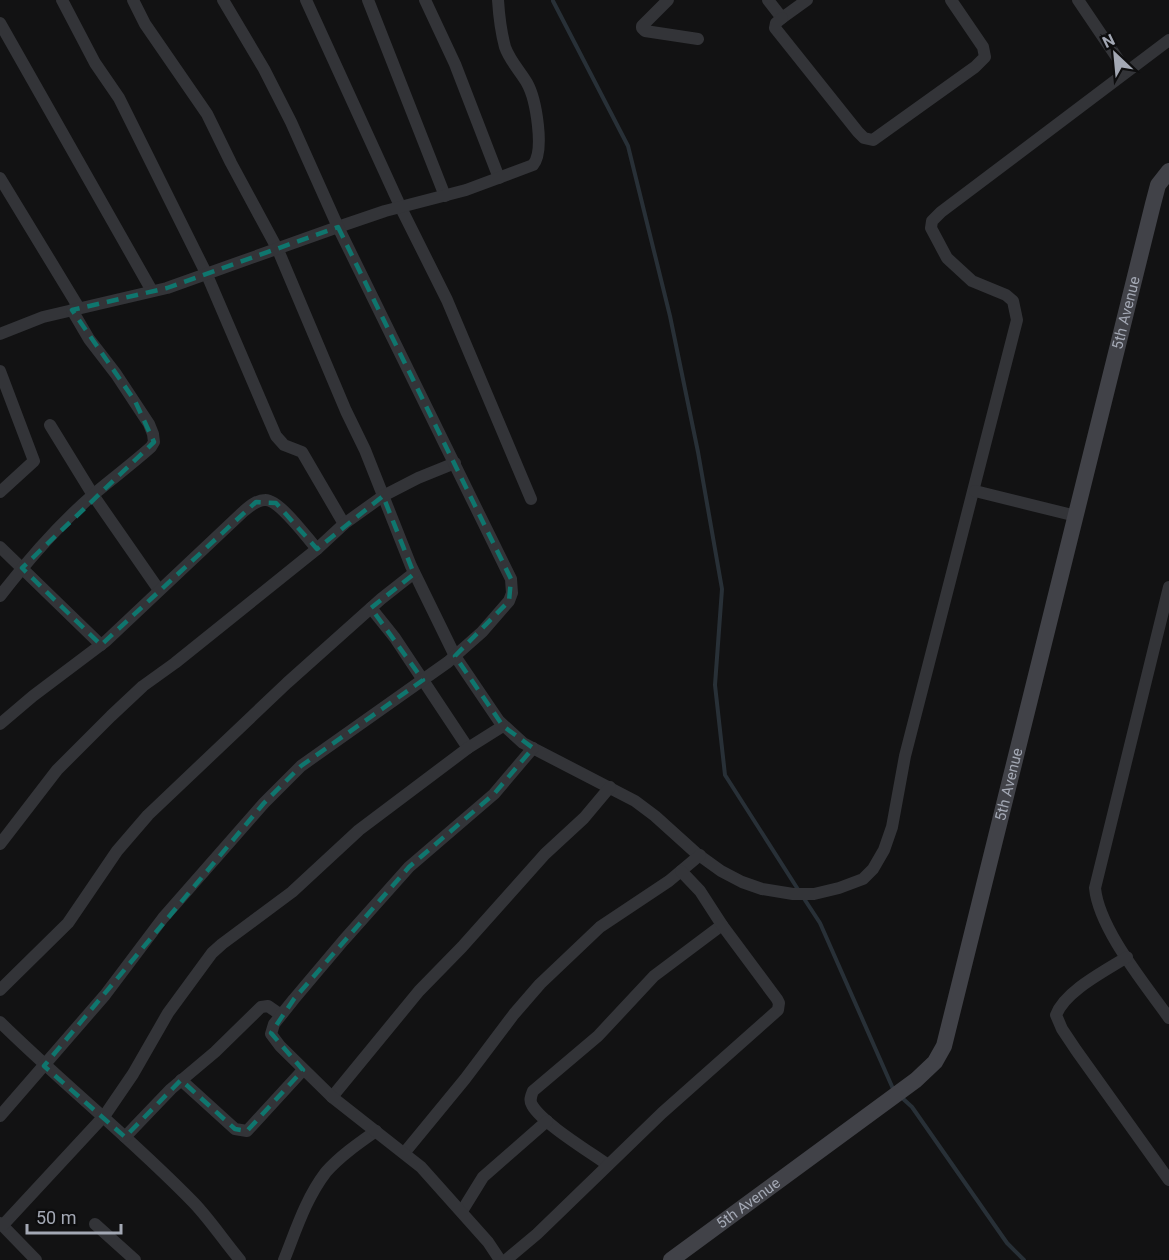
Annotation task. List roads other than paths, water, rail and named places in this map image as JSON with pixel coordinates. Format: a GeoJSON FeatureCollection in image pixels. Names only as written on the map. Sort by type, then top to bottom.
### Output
{"type":"FeatureCollection","features":[{"type":"Feature","properties":{"kind":"street"},"geometry":{"type":"LineString","coordinates":[[62,0],[95,63],[119,98],[207,275],[276,436],[284,445],[302,452],[344,524]]}},
{"type":"Feature","properties":{"kind":"street"},"geometry":{"type":"LineString","coordinates":[[133,0],[145,24],[207,114],[278,250],[346,411],[365,450],[414,573],[455,656],[503,726],[523,743],[635,801],[721,871],[762,889],[793,894],[814,894],[852,884],[870,873],[889,837],[906,756],[1017,320],[1017,311],[1013,302],[1006,295],[972,281],[947,258],[933,232],[932,221],[1126,70],[1169,40]]}},
{"type":"Feature","properties":{"kind":"street"},"geometry":{"type":"LineString","coordinates":[[0,1116],[105,995],[164,918],[269,797],[301,766],[455,656],[482,632],[509,601],[513,586],[338,227],[291,122],[264,69],[223,0]]}},
{"type":"Feature","properties":{"kind":"street"},"geometry":{"type":"LineString","coordinates":[[306,0],[400,208],[447,300],[531,499]]}},
{"type":"Feature","properties":{"kind":"street"},"geometry":{"type":"LineString","coordinates":[[368,0],[445,196]]}},
{"type":"Feature","properties":{"kind":"street"},"geometry":{"type":"LineString","coordinates":[[425,0],[455,64],[499,178]]}},
{"type":"Feature","properties":{"kind":"street"},"geometry":{"type":"LineString","coordinates":[[0,334],[43,317],[153,291],[207,275],[338,227],[445,196],[532,165],[537,158],[538,147],[532,94],[505,47],[498,0]]}},
{"type":"Feature","properties":{"kind":"street"},"geometry":{"type":"LineString","coordinates":[[668,0],[642,28],[645,31],[699,39]]}},
{"type":"Feature","properties":{"kind":"street"},"geometry":{"type":"LineString","coordinates":[[768,0],[782,18]]}},
{"type":"Feature","properties":{"kind":"street"},"geometry":{"type":"LineString","coordinates":[[807,0],[776,23],[778,33],[858,132],[864,138],[873,140],[975,67],[985,57],[983,47],[951,0]]}},
{"type":"Feature","properties":{"kind":"street"},"geometry":{"type":"LineString","coordinates":[[1078,0],[1126,70]]}},
{"type":"Feature","properties":{"kind":"street"},"geometry":{"type":"LineString","coordinates":[[0,23],[153,291]]}},
{"type":"Feature","properties":{"kind":"street","name":"5th Avenue"},"geometry":{"type":"LineString","coordinates":[[671,1260],[925,1074],[944,1046],[1158,184],[1169,171]]}},
{"type":"Feature","properties":{"kind":"street"},"geometry":{"type":"LineString","coordinates":[[0,178],[75,309],[89,339],[135,401],[153,434],[154,442],[151,447],[93,495],[22,568],[0,596]]}},
{"type":"Feature","properties":{"kind":"street"},"geometry":{"type":"LineString","coordinates":[[0,492],[34,461],[2,379]]}},
{"type":"Feature","properties":{"kind":"street"},"geometry":{"type":"LineString","coordinates":[[50,425],[93,495],[159,590]]}},
{"type":"Feature","properties":{"kind":"street"},"geometry":{"type":"LineString","coordinates":[[0,844],[57,770],[143,686],[175,663],[344,524],[383,496],[418,478],[455,464]]}},
{"type":"Feature","properties":{"kind":"street"},"geometry":{"type":"LineString","coordinates":[[975,491],[1076,516]]}},
{"type":"Feature","properties":{"kind":"street"},"geometry":{"type":"LineString","coordinates":[[0,724],[101,645],[244,511],[260,501],[272,500],[276,503],[316,549]]}},
{"type":"Feature","properties":{"kind":"street"},"geometry":{"type":"LineString","coordinates":[[0,547],[101,645]]}},
{"type":"Feature","properties":{"kind":"street"},"geometry":{"type":"LineString","coordinates":[[0,990],[68,923],[117,851],[148,815],[287,683],[414,573]]}},
{"type":"Feature","properties":{"kind":"street"},"geometry":{"type":"LineString","coordinates":[[1169,587],[1095,882],[1096,898],[1102,916],[1126,957],[1169,1018]]}},
{"type":"Feature","properties":{"kind":"street"},"geometry":{"type":"LineString","coordinates":[[371,608],[395,638],[468,748]]}},
{"type":"Feature","properties":{"kind":"street"},"geometry":{"type":"LineString","coordinates":[[36,1260],[1,1224],[104,1116],[133,1074],[168,1013],[222,944],[292,892],[359,830],[468,748],[503,726]]}},
{"type":"Feature","properties":{"kind":"street"},"geometry":{"type":"LineString","coordinates":[[494,1258],[462,1211],[433,1179],[405,1152],[332,1097],[271,1035],[274,1024],[281,1015],[409,867],[494,794],[534,748]]}},
{"type":"Feature","properties":{"kind":"street"},"geometry":{"type":"LineString","coordinates":[[332,1097],[419,991],[462,947],[545,854],[584,818],[610,787]]}},
{"type":"Feature","properties":{"kind":"street"},"geometry":{"type":"LineString","coordinates":[[405,1152],[540,984],[600,927],[648,896],[700,855]]}},
{"type":"Feature","properties":{"kind":"street"},"geometry":{"type":"LineString","coordinates":[[506,1260],[537,1234],[662,1113],[778,1010],[777,999],[722,925],[700,891],[681,871]]}},
{"type":"Feature","properties":{"kind":"street"},"geometry":{"type":"LineString","coordinates":[[609,1165],[547,1121],[532,1105],[533,1091],[598,1036],[654,976],[722,925]]}},
{"type":"Feature","properties":{"kind":"street"},"geometry":{"type":"LineString","coordinates":[[1126,957],[1070,995],[1056,1015],[1076,1050],[1169,1180]]}},
{"type":"Feature","properties":{"kind":"street"},"geometry":{"type":"LineString","coordinates":[[125,1137],[181,1080],[215,1052],[261,1007],[268,1006],[281,1015]]}},
{"type":"Feature","properties":{"kind":"street"},"geometry":{"type":"LineString","coordinates":[[0,1022],[44,1066],[104,1116],[194,1203],[240,1260]]}},
{"type":"Feature","properties":{"kind":"street"},"geometry":{"type":"LineString","coordinates":[[181,1080],[235,1129],[247,1131],[303,1070]]}},
{"type":"Feature","properties":{"kind":"street"},"geometry":{"type":"LineString","coordinates":[[462,1211],[483,1177],[547,1121]]}},
{"type":"Feature","properties":{"kind":"street"},"geometry":{"type":"LineString","coordinates":[[284,1260],[300,1217],[315,1188],[335,1163],[376,1131]]}},
{"type":"Feature","properties":{"kind":"street"},"geometry":{"type":"LineString","coordinates":[[94,1224],[135,1260]]}},
{"type":"Feature","properties":{"kind":"waterway"},"geometry":{"type":"LineString","coordinates":[[553,1],[628,146],[670,316],[698,452],[722,589],[715,685],[725,775],[799,891]]}},
{"type":"Feature","properties":{"kind":"waterway"},"geometry":{"type":"LineString","coordinates":[[803,897],[820,923],[894,1091]]}},
{"type":"Feature","properties":{"kind":"waterway"},"geometry":{"type":"LineString","coordinates":[[900,1096],[912,1107],[1007,1243],[1024,1260]]}}]}
